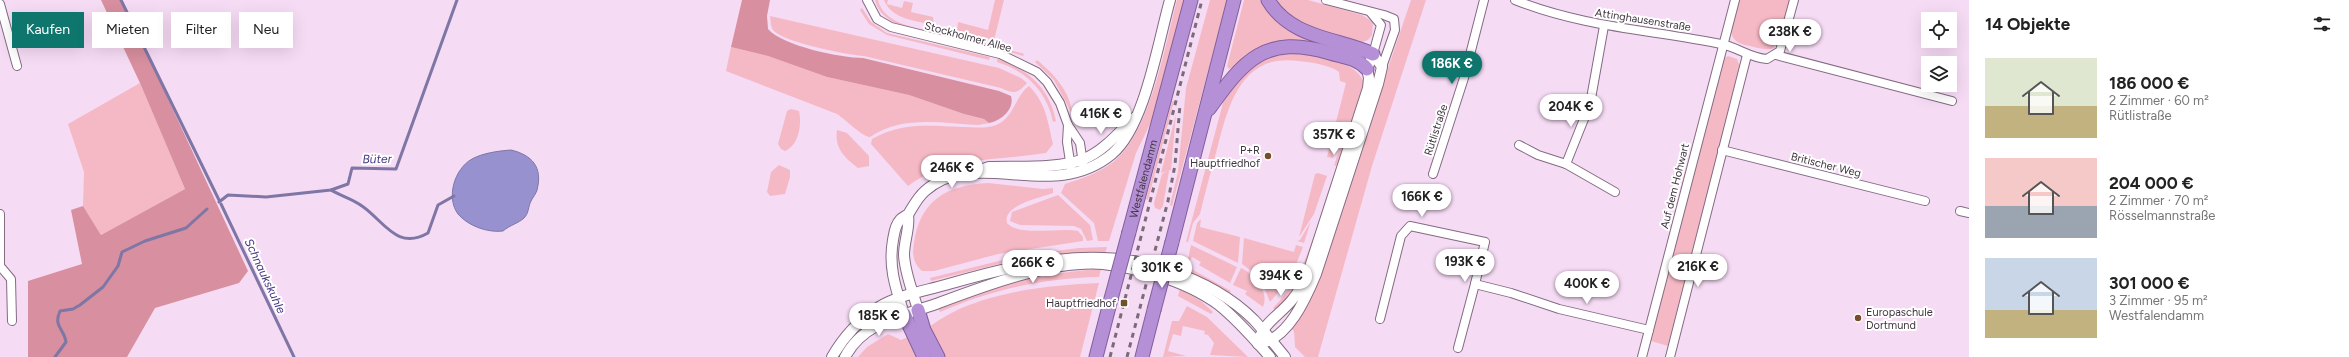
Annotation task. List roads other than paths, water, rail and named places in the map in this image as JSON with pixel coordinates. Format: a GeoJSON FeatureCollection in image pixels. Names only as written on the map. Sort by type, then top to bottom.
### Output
{"type":"FeatureCollection","features":[{"type":"Feature","properties":{"kind":"highway","name":"Westfalendamm"},"geometry":{"type":"LineString","coordinates":[[1096,357],[1191,0]]}},
{"type":"Feature","properties":{"kind":"highway"},"geometry":{"type":"LineString","coordinates":[[1142,357],[1234,0]]}},
{"type":"Feature","properties":{"kind":"highway"},"geometry":{"type":"LineString","coordinates":[[1268,0],[1280,16],[1297,28],[1373,54]]}},
{"type":"Feature","properties":{"kind":"highway"},"geometry":{"type":"LineString","coordinates":[[1205,116],[1241,67],[1253,58],[1270,51],[1288,46],[1301,46],[1356,60],[1367,69]]}},
{"type":"Feature","properties":{"kind":"highway"},"geometry":{"type":"LineString","coordinates":[[918,310],[924,330],[938,357]]}},
{"type":"Feature","properties":{"kind":"highway"},"geometry":{"type":"LineString","coordinates":[[904,314],[924,357]]}},
{"type":"Feature","properties":{"kind":"highway"},"geometry":{"type":"LineString","coordinates":[[1087,357],[1105,322]]}},
{"type":"Feature","properties":{"kind":"street","name":"Stockholmer Allee"},"geometry":{"type":"LineString","coordinates":[[867,0],[877,19],[891,27],[1000,54],[1037,72],[1054,92],[1068,125],[1080,142],[1084,159],[1082,172]]}},
{"type":"Feature","properties":{"kind":"street"},"geometry":{"type":"LineString","coordinates":[[974,172],[1050,177],[1072,175],[1100,164],[1119,148],[1128,137],[1146,90],[1170,0]]}},
{"type":"Feature","properties":{"kind":"street"},"geometry":{"type":"LineString","coordinates":[[1258,344],[1271,340],[1292,319],[1311,285],[1365,128],[1382,68],[1397,25],[1394,19],[1390,17],[1326,0]]}},
{"type":"Feature","properties":{"kind":"street","name":"Rütlistraße"},"geometry":{"type":"LineString","coordinates":[[1433,174],[1464,78],[1484,0]]}},
{"type":"Feature","properties":{"kind":"street","name":"Attinghausenstraße"},"geometry":{"type":"LineString","coordinates":[[1515,0],[1569,18],[1604,26],[1724,44]]}},
{"type":"Feature","properties":{"kind":"street","name":"Auf dem Hohwart"},"geometry":{"type":"LineString","coordinates":[[1642,357],[1735,0]]}},
{"type":"Feature","properties":{"kind":"street"},"geometry":{"type":"LineString","coordinates":[[1776,56],[1783,44],[1794,0]]}},
{"type":"Feature","properties":{"kind":"street"},"geometry":{"type":"LineString","coordinates":[[0,4],[17,66]]}},
{"type":"Feature","properties":{"kind":"street"},"geometry":{"type":"LineString","coordinates":[[1258,344],[1262,330],[1292,300],[1306,277],[1368,88],[1369,78],[1367,69],[1381,25],[1375,16],[1369,11]]}},
{"type":"Feature","properties":{"kind":"street"},"geometry":{"type":"LineString","coordinates":[[1566,164],[1590,104],[1604,26]]}},
{"type":"Feature","properties":{"kind":"street"},"geometry":{"type":"LineString","coordinates":[[1724,44],[1747,55],[1767,59],[1776,56],[1952,101]]}},
{"type":"Feature","properties":{"kind":"street"},"geometry":{"type":"LineString","coordinates":[[1373,54],[1382,68]]}},
{"type":"Feature","properties":{"kind":"street"},"geometry":{"type":"LineString","coordinates":[[1670,357],[1747,55]]}},
{"type":"Feature","properties":{"kind":"street"},"geometry":{"type":"LineString","coordinates":[[1367,69],[1382,68]]}},
{"type":"Feature","properties":{"kind":"street"},"geometry":{"type":"LineString","coordinates":[[904,314],[892,275],[891,252],[894,233],[900,220],[908,215],[925,191],[940,181],[989,167],[1070,162],[1084,159],[1113,139],[1136,116]]}},
{"type":"Feature","properties":{"kind":"street","name":"Stockholmer Allee"},"geometry":{"type":"LineString","coordinates":[[1068,125],[1067,142],[1072,175]]}},
{"type":"Feature","properties":{"kind":"street"},"geometry":{"type":"LineString","coordinates":[[1519,145],[1538,155],[1566,164],[1615,192]]}},
{"type":"Feature","properties":{"kind":"street","name":"Britischer Weg"},"geometry":{"type":"LineString","coordinates":[[1722,150],[1925,201]]}},
{"type":"Feature","properties":{"kind":"street"},"geometry":{"type":"LineString","coordinates":[[1960,211],[1969,213]]}},
{"type":"Feature","properties":{"kind":"street"},"geometry":{"type":"LineString","coordinates":[[0,214],[0,266],[11,279],[12,320]]}},
{"type":"Feature","properties":{"kind":"street"},"geometry":{"type":"LineString","coordinates":[[908,215],[905,262],[918,310]]}},
{"type":"Feature","properties":{"kind":"street"},"geometry":{"type":"LineString","coordinates":[[1380,319],[1401,236],[1410,226],[1485,242],[1458,348]]}},
{"type":"Feature","properties":{"kind":"street"},"geometry":{"type":"LineString","coordinates":[[832,357],[850,330],[880,306],[913,294],[1007,268],[1072,258],[1105,257],[1152,264],[1184,276],[1229,300],[1262,330],[1285,357]]}},
{"type":"Feature","properties":{"kind":"street"},"geometry":{"type":"LineString","coordinates":[[845,357],[856,341],[869,330],[904,314],[1005,280],[1050,269],[1103,264],[1149,273],[1192,288],[1219,306],[1270,357]]}},
{"type":"Feature","properties":{"kind":"street"},"geometry":{"type":"LineString","coordinates":[[1475,284],[1511,293],[1546,306],[1649,330]]}},
{"type":"Feature","properties":{"kind":"waterway"},"geometry":{"type":"LineString","coordinates":[[121,0],[219,200]]}},
{"type":"Feature","properties":{"kind":"waterway","name":"Büter"},"geometry":{"type":"LineString","coordinates":[[219,202],[228,195],[266,197],[331,190],[348,184],[352,168],[396,169],[457,0]]}},
{"type":"Feature","properties":{"kind":"waterway"},"geometry":{"type":"LineString","coordinates":[[331,190],[351,199],[370,212],[392,232],[399,236],[408,238],[417,238],[428,233],[438,205],[454,196]]}},
{"type":"Feature","properties":{"kind":"waterway","name":"Schnaukskuhle"},"geometry":{"type":"LineString","coordinates":[[221,204],[294,357]]}},
{"type":"Feature","properties":{"kind":"waterway","name":"Büter"},"geometry":{"type":"LineString","coordinates":[[55,357],[66,342],[58,324],[58,316],[60,311],[73,309],[103,287],[118,266],[122,252],[145,241],[186,228],[207,209]]}},
{"type":"Feature","properties":{"kind":"railway"},"geometry":{"type":"LineString","coordinates":[[1110,357],[1202,0]]}},
{"type":"Feature","properties":{"kind":"railway"},"geometry":{"type":"LineString","coordinates":[[1127,357],[1168,201],[1175,165],[1180,105]]}},
{"type":"Feature","properties":{"kind":"place","name":"P+R Hauptfriedhof"},"geometry":{"type":"Point","coordinates":[1268,156]}},
{"type":"Feature","properties":{"kind":"place","name":"Hauptfriedhof"},"geometry":{"type":"Point","coordinates":[1124,303]}},
{"type":"Feature","properties":{"kind":"place","name":"Europaschule Dortmund"},"geometry":{"type":"Point","coordinates":[1858,318]}}]}
